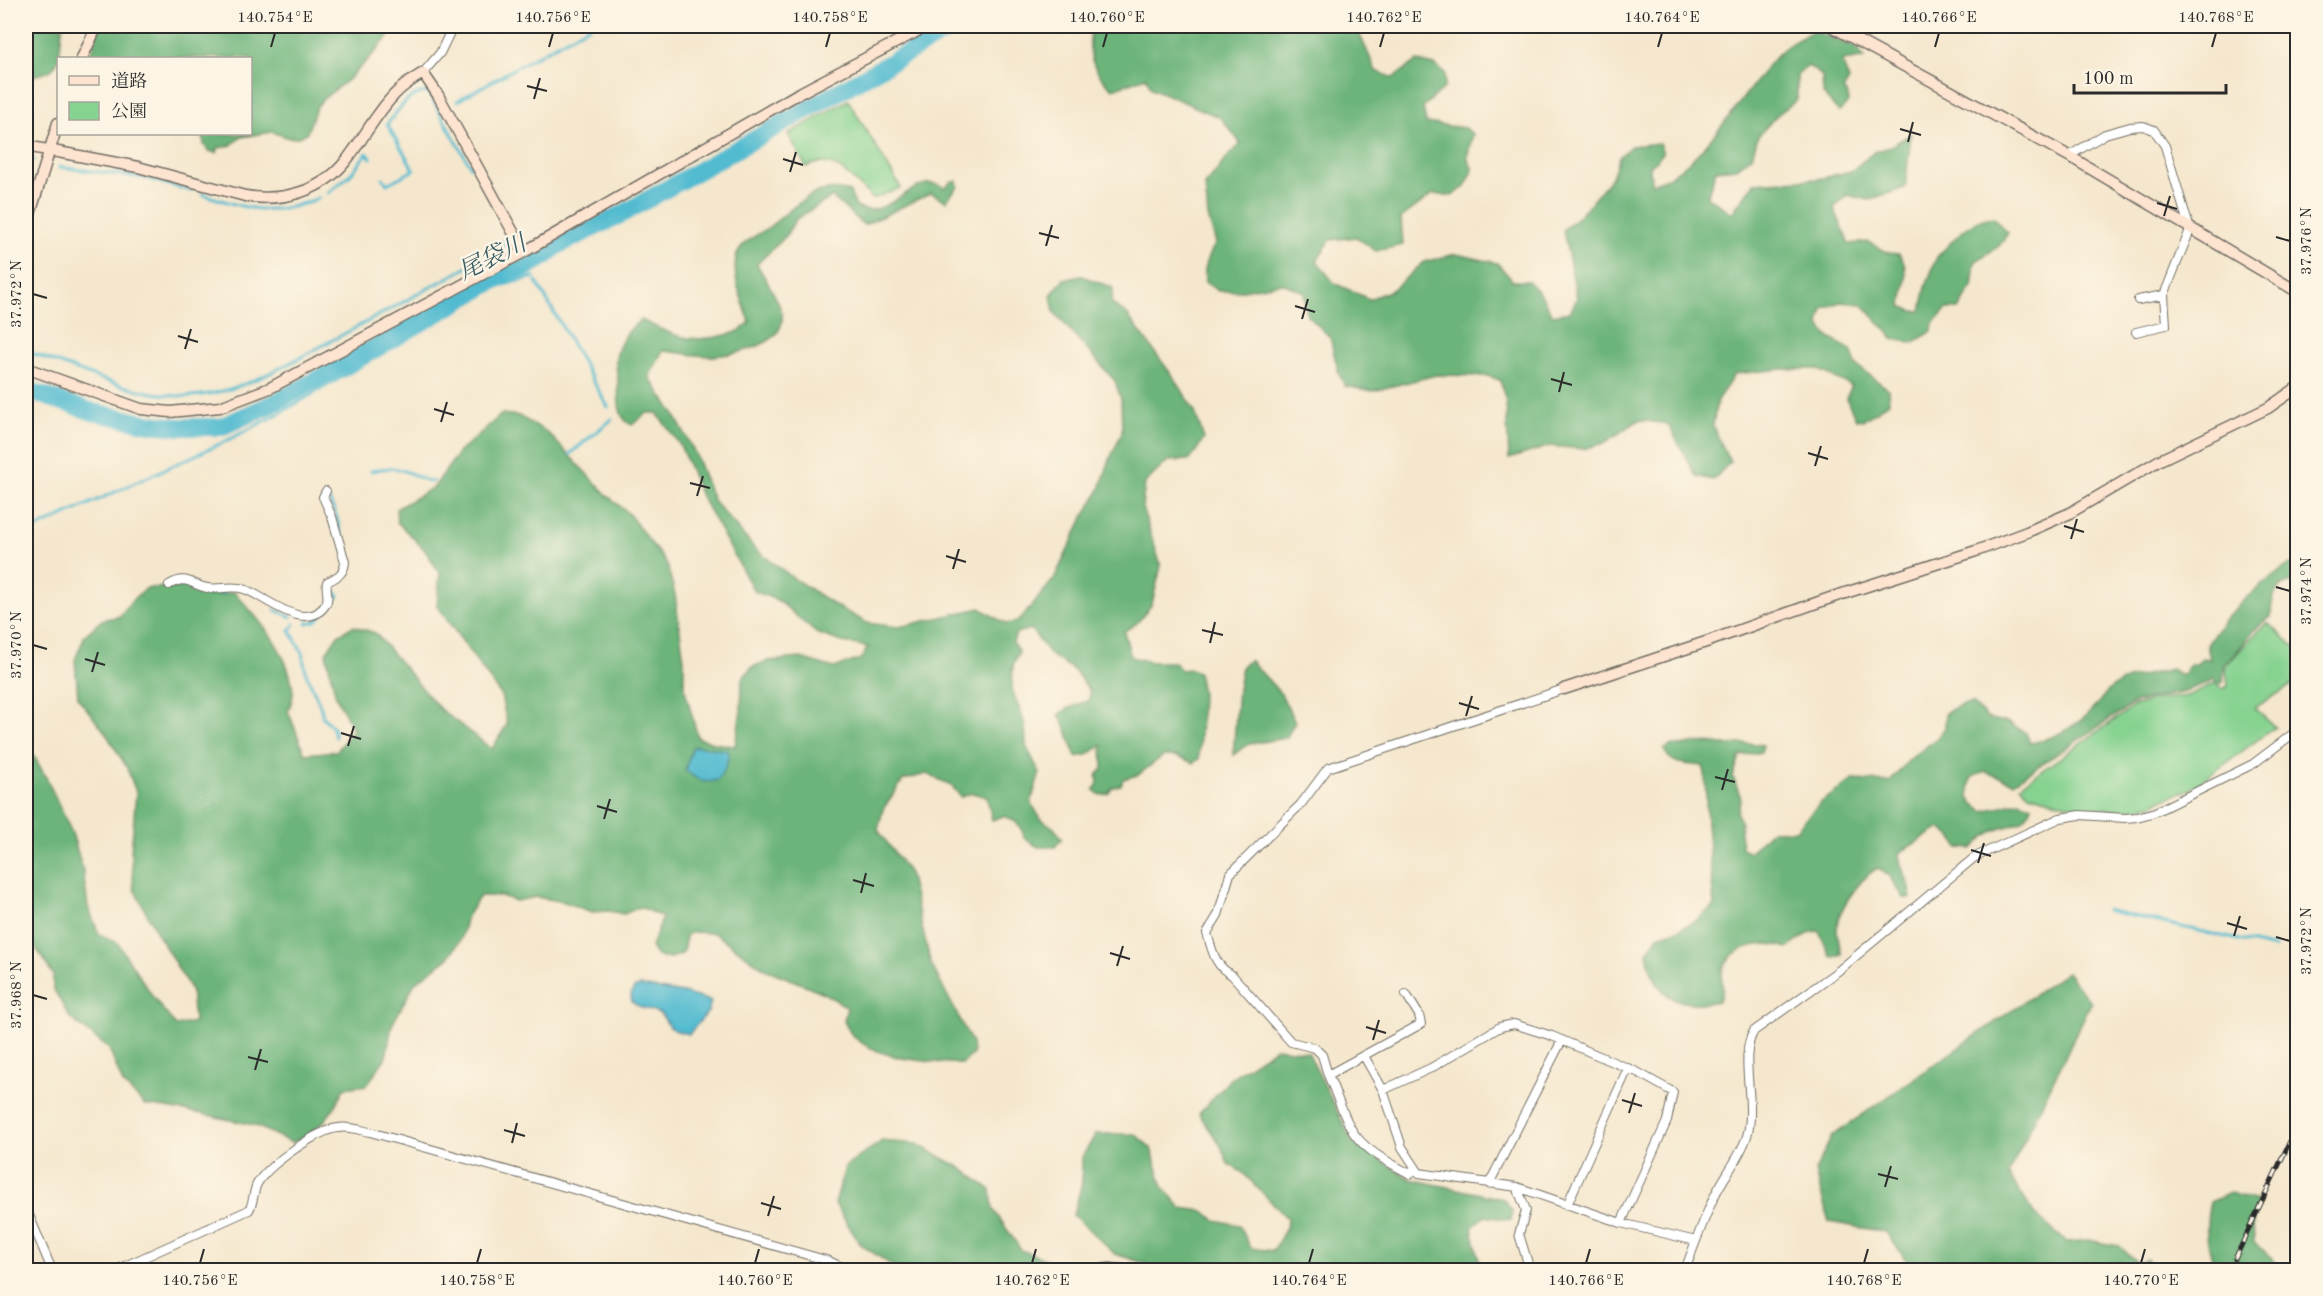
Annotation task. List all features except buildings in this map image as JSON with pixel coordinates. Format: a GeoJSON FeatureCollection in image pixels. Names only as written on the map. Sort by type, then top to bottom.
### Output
{"type":"FeatureCollection","features":[{"type":"Feature","properties":{"kind":"street"},"geometry":{"type":"LineString","coordinates":[[82,57],[96,26]]}},
{"type":"Feature","properties":{"kind":"street"},"geometry":{"type":"LineString","coordinates":[[26,146],[138,166],[245,196],[262,199],[278,197],[315,186],[329,178],[344,163],[394,94],[423,73],[440,53],[453,26]]}},
{"type":"Feature","properties":{"kind":"street"},"geometry":{"type":"LineString","coordinates":[[26,368],[141,409],[170,412],[220,407],[270,388],[524,252],[796,95],[927,26]]}},
{"type":"Feature","properties":{"kind":"street"},"geometry":{"type":"LineString","coordinates":[[1831,26],[2069,156],[2190,230],[2298,292]]}},
{"type":"Feature","properties":{"kind":"street"},"geometry":{"type":"LineString","coordinates":[[423,73],[438,95],[524,252]]}},
{"type":"Feature","properties":{"kind":"street"},"geometry":{"type":"LineString","coordinates":[[26,227],[57,126]]}},
{"type":"Feature","properties":{"kind":"street"},"geometry":{"type":"LineString","coordinates":[[2069,156],[2105,134],[2130,127],[2143,126],[2154,130],[2165,146],[2190,230],[2164,295],[2166,325],[2136,332]]}},
{"type":"Feature","properties":{"kind":"street"},"geometry":{"type":"LineString","coordinates":[[2138,300],[2164,295]]}},
{"type":"Feature","properties":{"kind":"street"},"geometry":{"type":"LineString","coordinates":[[1415,1169],[1410,1174],[1391,1164],[1368,1148],[1355,1135],[1322,1056],[1315,1048],[1291,1042],[1232,975],[1221,970],[1207,933],[1218,915],[1230,874],[1301,804],[1328,768],[1707,642],[1833,597],[1976,552],[2027,532],[2068,514],[2160,460],[2268,408],[2298,387]]}},
{"type":"Feature","properties":{"kind":"street"},"geometry":{"type":"LineString","coordinates":[[169,585],[178,580],[193,581],[211,588],[243,588],[290,614],[312,614],[320,610],[326,604],[328,597],[327,582],[340,575],[344,570],[345,562],[333,517],[323,497],[326,490]]}},
{"type":"Feature","properties":{"kind":"street"},"geometry":{"type":"LineString","coordinates":[[1685,1270],[1715,1196],[1737,1159],[1747,1136],[1751,1115],[1749,1039],[1754,1031],[1838,971],[1975,857],[2060,818],[2080,815],[2137,818],[2155,812],[2253,764],[2298,730]]}},
{"type":"Feature","properties":{"kind":"street"},"geometry":{"type":"LineString","coordinates":[[1328,1075],[1421,1024],[1406,994]]}},
{"type":"Feature","properties":{"kind":"street"},"geometry":{"type":"LineString","coordinates":[[1383,1090],[1431,1068],[1500,1027],[1514,1024],[1562,1040],[1628,1068],[1673,1092],[1667,1121],[1621,1224]]}},
{"type":"Feature","properties":{"kind":"street"},"geometry":{"type":"LineString","coordinates":[[1489,1184],[1562,1040]]}},
{"type":"Feature","properties":{"kind":"street"},"geometry":{"type":"LineString","coordinates":[[1364,1056],[1383,1090],[1402,1146],[1419,1173],[1517,1187],[1621,1224],[1696,1241]]}},
{"type":"Feature","properties":{"kind":"street"},"geometry":{"type":"LineString","coordinates":[[1568,1205],[1628,1068]]}},
{"type":"Feature","properties":{"kind":"street"},"geometry":{"type":"LineString","coordinates":[[116,1270],[249,1210],[257,1185],[262,1178],[315,1135],[338,1127],[370,1132],[829,1261],[848,1270]]}},
{"type":"Feature","properties":{"kind":"street"},"geometry":{"type":"LineString","coordinates":[[1517,1187],[1526,1210],[1519,1234],[1530,1270]]}},
{"type":"Feature","properties":{"kind":"street"},"geometry":{"type":"LineString","coordinates":[[26,1208],[52,1270]]}},
{"type":"Feature","properties":{"kind":"street"},"geometry":{"type":"LineString","coordinates":[[1091,1270],[1110,1267],[1133,1270]]}},
{"type":"Feature","properties":{"kind":"green space"},"geometry":{"type":"Polygon","coordinates":[[[26,26],[63,26],[55,66],[46,72],[26,77],[26,26]]]}},
{"type":"Feature","properties":{"kind":"green space"},"geometry":{"type":"Polygon","coordinates":[[[100,26],[397,26],[350,78],[322,100],[316,108],[307,133],[289,138],[272,132],[241,137],[230,146],[218,148],[217,153],[209,151],[204,145],[203,135],[252,135],[252,57],[89,57],[100,26]]]}},
{"type":"Feature","properties":{"kind":"green space"},"geometry":{"type":"Polygon","coordinates":[[[1092,26],[1356,26],[1376,71],[1393,78],[1417,61],[1435,65],[1445,73],[1445,87],[1423,107],[1426,123],[1465,128],[1473,134],[1467,157],[1473,170],[1465,187],[1452,196],[1433,194],[1401,218],[1403,245],[1376,251],[1356,237],[1330,240],[1317,261],[1334,283],[1369,299],[1392,290],[1424,262],[1456,254],[1497,263],[1513,281],[1528,281],[1540,293],[1552,315],[1570,312],[1577,298],[1563,230],[1584,211],[1612,177],[1619,157],[1631,146],[1659,143],[1663,153],[1650,166],[1651,183],[1668,177],[1703,149],[1778,54],[1813,31],[1856,47],[1864,58],[1842,61],[1849,80],[1843,90],[1848,95],[1849,102],[1839,112],[1823,94],[1822,76],[1808,66],[1797,75],[1797,100],[1777,115],[1758,136],[1752,156],[1737,168],[1716,170],[1707,197],[1732,213],[1754,183],[1818,179],[1851,171],[1874,152],[1890,147],[1911,134],[1905,188],[1868,200],[1847,195],[1834,208],[1849,244],[1868,242],[1889,253],[1899,254],[1906,272],[1902,306],[1912,311],[1921,311],[1926,286],[1937,257],[1962,231],[1978,220],[1993,217],[2008,233],[1999,246],[1975,262],[1972,287],[1959,309],[1947,309],[1935,321],[1931,332],[1913,343],[1894,339],[1862,304],[1840,302],[1823,309],[1819,324],[1828,337],[1851,350],[1856,365],[1888,389],[1889,402],[1864,420],[1856,419],[1846,398],[1852,386],[1817,369],[1782,369],[1735,374],[1717,400],[1713,426],[1730,462],[1713,480],[1696,476],[1668,424],[1639,420],[1604,443],[1583,449],[1550,446],[1509,459],[1506,402],[1500,380],[1488,376],[1436,375],[1373,391],[1345,386],[1339,374],[1330,337],[1307,315],[1304,292],[1282,283],[1238,291],[1218,291],[1205,282],[1207,261],[1216,243],[1208,217],[1205,185],[1241,144],[1221,118],[1151,88],[1146,77],[1113,89],[1100,75],[1092,60],[1090,35],[1092,26]]]}},
{"type":"Feature","properties":{"kind":"green space"},"geometry":{"type":"Polygon","coordinates":[[[848,100],[901,188],[873,199],[851,177],[835,166],[816,163],[806,167],[788,134],[848,100]]]}},
{"type":"Feature","properties":{"kind":"green space"},"geometry":{"type":"Polygon","coordinates":[[[957,181],[958,186],[946,201],[931,193],[864,225],[832,197],[796,219],[785,237],[757,264],[781,309],[781,325],[776,334],[758,346],[723,355],[701,356],[663,351],[649,377],[674,414],[695,453],[713,500],[755,549],[796,580],[867,623],[899,627],[980,608],[1006,624],[1016,622],[1054,579],[1081,522],[1100,489],[1122,432],[1121,399],[1115,381],[1054,312],[1051,295],[1064,279],[1082,276],[1113,288],[1112,304],[1126,313],[1177,382],[1195,412],[1204,439],[1190,460],[1168,461],[1145,483],[1142,507],[1161,566],[1152,604],[1139,621],[1124,632],[1131,657],[1151,662],[1174,662],[1181,670],[1191,669],[1198,672],[1202,693],[1199,759],[1193,763],[1176,756],[1163,756],[1138,775],[1123,779],[1121,785],[1112,788],[1108,794],[1100,795],[1094,790],[1098,783],[1097,775],[1103,769],[1102,745],[1087,755],[1076,757],[1059,715],[1068,708],[1089,700],[1090,691],[1074,670],[1050,655],[1031,629],[1016,633],[1013,643],[1019,652],[1013,665],[1012,689],[1025,724],[1026,746],[1040,773],[1031,802],[1040,818],[1054,828],[1062,838],[1055,847],[1038,847],[1024,838],[1018,824],[1004,816],[992,820],[987,797],[972,793],[961,797],[951,785],[927,774],[903,780],[883,809],[878,830],[909,873],[931,964],[972,1043],[973,1054],[962,1064],[905,1058],[877,1051],[851,1034],[844,1021],[847,1007],[822,992],[765,969],[714,933],[692,932],[686,936],[683,953],[668,958],[660,957],[656,955],[651,946],[662,917],[640,907],[624,914],[609,911],[592,912],[564,902],[536,897],[516,901],[501,896],[480,896],[467,916],[461,939],[448,958],[415,983],[392,1025],[386,1057],[367,1085],[344,1088],[329,1115],[311,1132],[292,1143],[254,1125],[145,1105],[123,1084],[109,1049],[70,1018],[53,988],[53,975],[26,932],[26,747],[46,777],[72,833],[83,871],[88,907],[99,934],[117,942],[153,997],[176,1026],[194,1022],[191,990],[134,889],[131,853],[136,792],[127,768],[105,732],[78,698],[75,660],[85,635],[102,620],[120,616],[132,600],[147,588],[192,586],[202,593],[212,595],[234,592],[264,626],[287,665],[293,693],[288,711],[305,754],[337,751],[353,729],[336,697],[326,653],[338,635],[353,626],[375,633],[440,709],[492,749],[507,724],[501,695],[437,606],[440,573],[424,549],[397,522],[396,509],[434,487],[459,452],[502,414],[519,416],[547,432],[607,495],[628,513],[667,564],[675,595],[684,660],[684,686],[698,738],[735,746],[741,711],[742,679],[752,667],[768,661],[801,658],[834,668],[861,659],[868,647],[842,642],[816,633],[779,601],[754,591],[701,496],[680,445],[657,413],[647,413],[632,425],[623,418],[619,407],[616,365],[619,348],[629,331],[642,320],[680,336],[699,339],[733,333],[743,328],[750,322],[737,282],[735,266],[738,252],[749,240],[815,193],[826,190],[850,192],[856,207],[868,210],[891,203],[912,189],[923,185],[934,184],[945,188],[951,182],[957,181]]]}},
{"type":"Feature","properties":{"kind":"green space"},"geometry":{"type":"Polygon","coordinates":[[[2290,564],[2297,565],[2297,583],[2290,583],[2279,588],[2273,598],[2271,617],[2251,634],[2231,659],[2224,664],[2223,682],[2219,685],[2212,678],[2209,682],[2180,693],[2136,702],[2014,782],[1985,772],[1972,777],[1969,797],[1974,804],[1984,811],[2020,801],[2032,806],[2026,817],[2017,823],[1991,832],[1972,849],[1959,848],[1953,838],[1940,828],[1899,853],[1910,887],[1910,898],[1904,898],[1889,876],[1877,868],[1870,873],[1851,895],[1841,913],[1837,930],[1842,954],[1830,956],[1819,931],[1811,932],[1788,948],[1770,944],[1751,946],[1734,954],[1723,969],[1723,988],[1718,1001],[1690,1003],[1679,1001],[1661,989],[1650,967],[1647,952],[1658,936],[1678,930],[1697,920],[1714,906],[1703,766],[1676,762],[1664,750],[1672,745],[1700,743],[1763,745],[1761,752],[1740,756],[1733,777],[1741,798],[1737,813],[1741,822],[1742,848],[1750,852],[1771,831],[1796,830],[1820,803],[1853,780],[1890,782],[1910,759],[1936,739],[1945,728],[1945,713],[1960,705],[1973,703],[1987,718],[2009,723],[2026,733],[2030,743],[2061,733],[2075,724],[2093,710],[2106,693],[2121,682],[2133,677],[2171,669],[2183,674],[2191,664],[2198,664],[2202,658],[2210,659],[2207,645],[2224,621],[2255,590],[2290,564]]]}},
{"type":"Feature","properties":{"kind":"green space"},"geometry":{"type":"Polygon","coordinates":[[[2267,623],[2297,648],[2297,682],[2254,708],[2275,727],[2191,789],[2134,810],[2080,808],[2029,794],[2021,785],[2136,705],[2187,696],[2214,683],[2223,689],[2228,686],[2225,666],[2267,623]]]}},
{"type":"Feature","properties":{"kind":"green space"},"geometry":{"type":"Polygon","coordinates":[[[1250,660],[1281,694],[1295,722],[1286,738],[1249,744],[1233,755],[1242,666],[1250,660]]]}},
{"type":"Feature","properties":{"kind":"green space"},"geometry":{"type":"Polygon","coordinates":[[[2067,972],[2091,1003],[2008,1174],[2035,1215],[2067,1242],[2088,1240],[2119,1246],[2138,1263],[2147,1259],[2152,1270],[1913,1270],[1886,1232],[1829,1222],[1815,1171],[1832,1136],[2067,972]]]}},
{"type":"Feature","properties":{"kind":"green space"},"geometry":{"type":"Polygon","coordinates":[[[1276,1048],[1308,1052],[1352,1141],[1410,1179],[1504,1199],[1512,1211],[1511,1220],[1484,1216],[1472,1228],[1481,1269],[1497,1265],[1498,1270],[1166,1270],[1115,1254],[1073,1215],[1082,1183],[1082,1157],[1096,1134],[1135,1134],[1151,1148],[1163,1187],[1181,1208],[1204,1211],[1215,1220],[1239,1225],[1251,1248],[1273,1251],[1286,1228],[1287,1218],[1242,1172],[1228,1164],[1221,1146],[1199,1114],[1232,1077],[1276,1048]]]}},
{"type":"Feature","properties":{"kind":"green space"},"geometry":{"type":"Polygon","coordinates":[[[882,1141],[917,1144],[961,1168],[991,1190],[993,1209],[1021,1250],[1074,1270],[899,1270],[860,1244],[835,1204],[845,1167],[882,1141]]]}},
{"type":"Feature","properties":{"kind":"green space"},"geometry":{"type":"Polygon","coordinates":[[[2230,1193],[2257,1201],[2253,1220],[2254,1243],[2273,1258],[2275,1270],[2215,1270],[2207,1236],[2210,1202],[2230,1193]]]}},
{"type":"Feature","properties":{"kind":"water"},"geometry":{"type":"Polygon","coordinates":[[[695,746],[726,750],[729,753],[726,766],[718,780],[708,782],[700,780],[685,770],[695,746]]]}},
{"type":"Feature","properties":{"kind":"water"},"geometry":{"type":"Polygon","coordinates":[[[640,986],[683,993],[711,1001],[708,1012],[689,1034],[677,1031],[669,1026],[659,1013],[632,1002],[631,995],[634,988],[640,986]]]}},
{"type":"Feature","properties":{"kind":"waterway"},"geometry":{"type":"LineString","coordinates":[[457,101],[590,26]]}},
{"type":"Feature","properties":{"kind":"waterway","name":"尾袋川"},"geometry":{"type":"LineString","coordinates":[[26,390],[93,412],[149,424],[221,427],[278,401],[505,274],[525,268],[546,256],[555,247],[622,214],[955,26]]}},
{"type":"Feature","properties":{"kind":"waterway"},"geometry":{"type":"LineString","coordinates":[[383,178],[387,184],[414,170],[387,124],[404,103],[415,95],[428,92],[471,167]]}},
{"type":"Feature","properties":{"kind":"waterway"},"geometry":{"type":"LineString","coordinates":[[328,193],[350,175],[367,153],[371,158]]}},
{"type":"Feature","properties":{"kind":"waterway"},"geometry":{"type":"LineString","coordinates":[[26,158],[34,160]]}},
{"type":"Feature","properties":{"kind":"waterway"},"geometry":{"type":"LineString","coordinates":[[59,167],[145,178],[191,191]]}},
{"type":"Feature","properties":{"kind":"waterway"},"geometry":{"type":"LineString","coordinates":[[202,194],[233,204],[260,209],[287,208],[319,198]]}},
{"type":"Feature","properties":{"kind":"waterway"},"geometry":{"type":"LineString","coordinates":[[26,351],[100,379],[139,390],[178,396],[221,391],[242,385],[283,367],[502,249],[507,232]]}},
{"type":"Feature","properties":{"kind":"waterway","name":"尾袋川"},"geometry":{"type":"LineString","coordinates":[[525,263],[529,269]]}},
{"type":"Feature","properties":{"kind":"waterway"},"geometry":{"type":"LineString","coordinates":[[26,533],[224,442],[278,414],[500,286],[534,277]]}},
{"type":"Feature","properties":{"kind":"waterway"},"geometry":{"type":"LineString","coordinates":[[536,281],[608,407]]}},
{"type":"Feature","properties":{"kind":"waterway"},"geometry":{"type":"LineString","coordinates":[[570,454],[612,419]]}},
{"type":"Feature","properties":{"kind":"waterway"},"geometry":{"type":"LineString","coordinates":[[371,471],[394,469],[429,482],[433,481]]}},
{"type":"Feature","properties":{"kind":"waterway"},"geometry":{"type":"LineString","coordinates":[[328,498],[336,515],[343,541]]}},
{"type":"Feature","properties":{"kind":"waterway"},"geometry":{"type":"LineString","coordinates":[[307,623],[316,621],[339,596],[332,588],[341,578]]}},
{"type":"Feature","properties":{"kind":"waterway"},"geometry":{"type":"LineString","coordinates":[[200,590],[226,592]]}},
{"type":"Feature","properties":{"kind":"waterway"},"geometry":{"type":"LineString","coordinates":[[275,610],[291,617]]}},
{"type":"Feature","properties":{"kind":"waterway"},"geometry":{"type":"LineString","coordinates":[[295,624],[290,630],[302,652],[306,673],[323,717],[333,728],[335,737]]}},
{"type":"Feature","properties":{"kind":"waterway"},"geometry":{"type":"LineString","coordinates":[[2106,910],[2275,948]]}},
{"type":"Feature","properties":{"kind":"railway"},"geometry":{"type":"LineString","coordinates":[[2235,1259],[2298,1124]]}}]}
